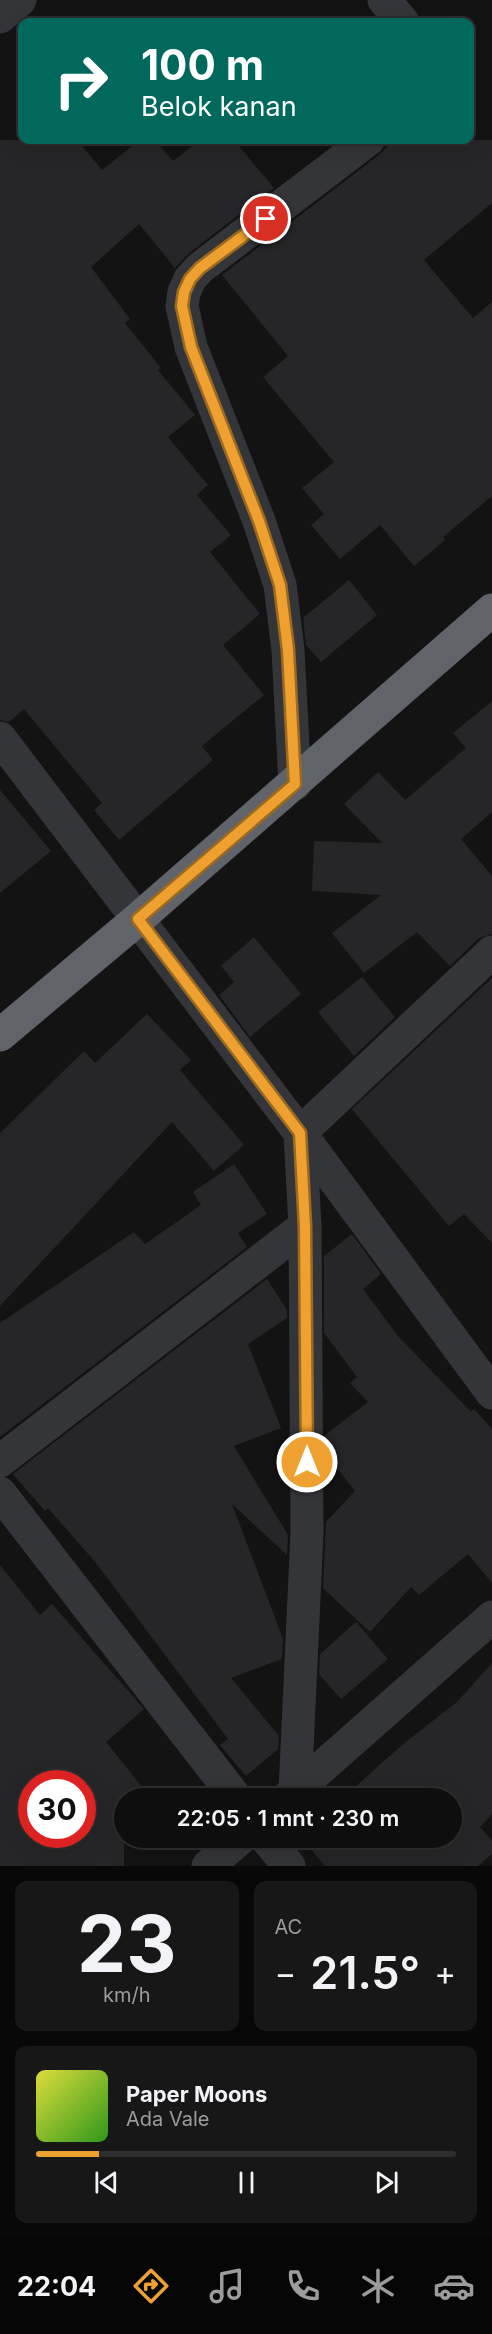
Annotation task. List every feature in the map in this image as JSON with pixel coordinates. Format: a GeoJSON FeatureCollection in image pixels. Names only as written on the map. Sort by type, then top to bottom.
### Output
{"type":"FeatureCollection","features":[{"type":"Feature","properties":{"kind":"highway"},"geometry":{"type":"LineString","coordinates":[[0,1035],[295,784],[492,610]]}},
{"type":"Feature","properties":{"kind":"street"},"geometry":{"type":"LineString","coordinates":[[384,0],[400,18]]}},
{"type":"Feature","properties":{"kind":"street"},"geometry":{"type":"LineString","coordinates":[[295,784],[288,650],[280,585],[259,521],[191,347],[182,306],[184,292],[190,279],[200,268],[363,144]]}},
{"type":"Feature","properties":{"kind":"street"},"geometry":{"type":"LineString","coordinates":[[0,738],[300,1133],[492,1393]]}},
{"type":"Feature","properties":{"kind":"street"},"geometry":{"type":"LineString","coordinates":[[291,1788],[307,1533],[305,1226],[300,1133],[492,952]]}},
{"type":"Feature","properties":{"kind":"street"},"geometry":{"type":"LineString","coordinates":[[0,1461],[305,1226]]}},
{"type":"Feature","properties":{"kind":"street"},"geometry":{"type":"LineString","coordinates":[[0,1494],[228,1788]]}},
{"type":"Feature","properties":{"kind":"street"},"geometry":{"type":"LineString","coordinates":[[299,1788],[492,1617]]}},
{"type":"Feature","properties":{"kind":"street"},"geometry":{"type":"LineString","coordinates":[[208,1866],[230,1848]]}},
{"type":"Feature","properties":{"kind":"street"},"geometry":{"type":"LineString","coordinates":[[275,1848],[290,1866]]}},
{"type":"Feature","properties":{"kind":"building"},"geometry":{"type":"Polygon","coordinates":[[[0,140],[18,140],[18,144],[80,144],[102,170],[135,144],[158,144],[173,161],[195,144],[237,144],[274,188],[189,253],[175,268],[139,224],[91,267],[130,319],[125,323],[161,368],[158,370],[195,415],[168,437],[208,485],[197,495],[231,535],[210,552],[260,614],[223,645],[264,695],[202,746],[213,760],[119,840],[94,810],[102,803],[24,709],[9,722],[0,720],[0,140]]]}},
{"type":"Feature","properties":{"kind":"building"},"geometry":{"type":"Polygon","coordinates":[[[474,140],[492,140],[492,203],[424,260],[473,318],[492,302],[492,496],[443,537],[445,540],[414,566],[380,525],[340,559],[311,525],[324,514],[302,488],[334,462],[263,377],[288,356],[222,275],[379,155],[390,144],[474,144],[474,140]]]}},
{"type":"Feature","properties":{"kind":"building"},"geometry":{"type":"Polygon","coordinates":[[[349,580],[377,615],[321,662],[306,645],[303,618],[349,580]]]}},
{"type":"Feature","properties":{"kind":"building"},"geometry":{"type":"Polygon","coordinates":[[[492,701],[492,812],[461,839],[492,876],[492,934],[479,938],[450,966],[417,932],[364,973],[332,933],[381,895],[312,891],[314,841],[382,843],[344,804],[378,772],[405,800],[466,748],[453,733],[492,701]]]}},
{"type":"Feature","properties":{"kind":"building"},"geometry":{"type":"Polygon","coordinates":[[[0,790],[51,851],[0,893],[0,790]]]}},
{"type":"Feature","properties":{"kind":"building"},"geometry":{"type":"Polygon","coordinates":[[[254,937],[301,994],[250,1037],[219,995],[234,982],[221,966],[254,937]]]}},
{"type":"Feature","properties":{"kind":"building"},"geometry":{"type":"Polygon","coordinates":[[[362,977],[395,1017],[354,1056],[318,1012],[362,977]]]}},
{"type":"Feature","properties":{"kind":"building"},"geometry":{"type":"Polygon","coordinates":[[[492,978],[492,1243],[464,1214],[449,1226],[352,1109],[492,978]]]}},
{"type":"Feature","properties":{"kind":"building"},"geometry":{"type":"Polygon","coordinates":[[[147,1014],[191,1060],[180,1070],[244,1145],[214,1171],[172,1122],[0,1306],[0,1133],[84,1051],[95,1063],[147,1014]]]}},
{"type":"Feature","properties":{"kind":"building"},"geometry":{"type":"Polygon","coordinates":[[[234,1164],[267,1214],[238,1233],[247,1247],[0,1437],[0,1323],[134,1232],[145,1244],[201,1205],[193,1192],[234,1164]]]}},
{"type":"Feature","properties":{"kind":"building"},"geometry":{"type":"Polygon","coordinates":[[[352,1234],[381,1274],[363,1289],[398,1336],[471,1412],[474,1409],[492,1429],[492,1583],[468,1554],[419,1595],[411,1587],[370,1632],[323,1588],[326,1522],[355,1491],[325,1453],[325,1435],[368,1402],[350,1383],[357,1377],[324,1333],[324,1256],[352,1234]]]}},
{"type":"Feature","properties":{"kind":"building"},"geometry":{"type":"Polygon","coordinates":[[[267,1279],[287,1310],[287,1318],[248,1344],[281,1428],[234,1446],[288,1535],[287,1555],[232,1504],[283,1639],[282,1659],[231,1678],[279,1736],[278,1749],[246,1776],[220,1745],[228,1739],[96,1563],[48,1508],[45,1511],[13,1474],[267,1279]]]}},
{"type":"Feature","properties":{"kind":"building"},"geometry":{"type":"Polygon","coordinates":[[[0,1565],[40,1615],[52,1604],[144,1709],[106,1742],[143,1788],[114,1788],[114,1848],[124,1848],[124,1866],[0,1866],[0,1565]]]}},
{"type":"Feature","properties":{"kind":"building"},"geometry":{"type":"Polygon","coordinates":[[[356,1622],[388,1659],[341,1699],[319,1674],[320,1654],[356,1622]]]}},
{"type":"Feature","properties":{"kind":"building"},"geometry":{"type":"Polygon","coordinates":[[[492,1663],[492,1814],[480,1827],[492,1841],[492,1854],[478,1866],[325,1866],[310,1848],[462,1848],[462,1788],[354,1788],[402,1745],[457,1702],[492,1663]]]}},
{"type":"Feature","properties":{"kind":"route"},"geometry":{"type":"LineString","coordinates":[[266,219],[200,268],[190,279],[184,292],[182,306],[191,347],[259,521],[280,585],[288,650],[295,784],[138,919],[300,1133],[305,1226],[307,1462]]}}]}
